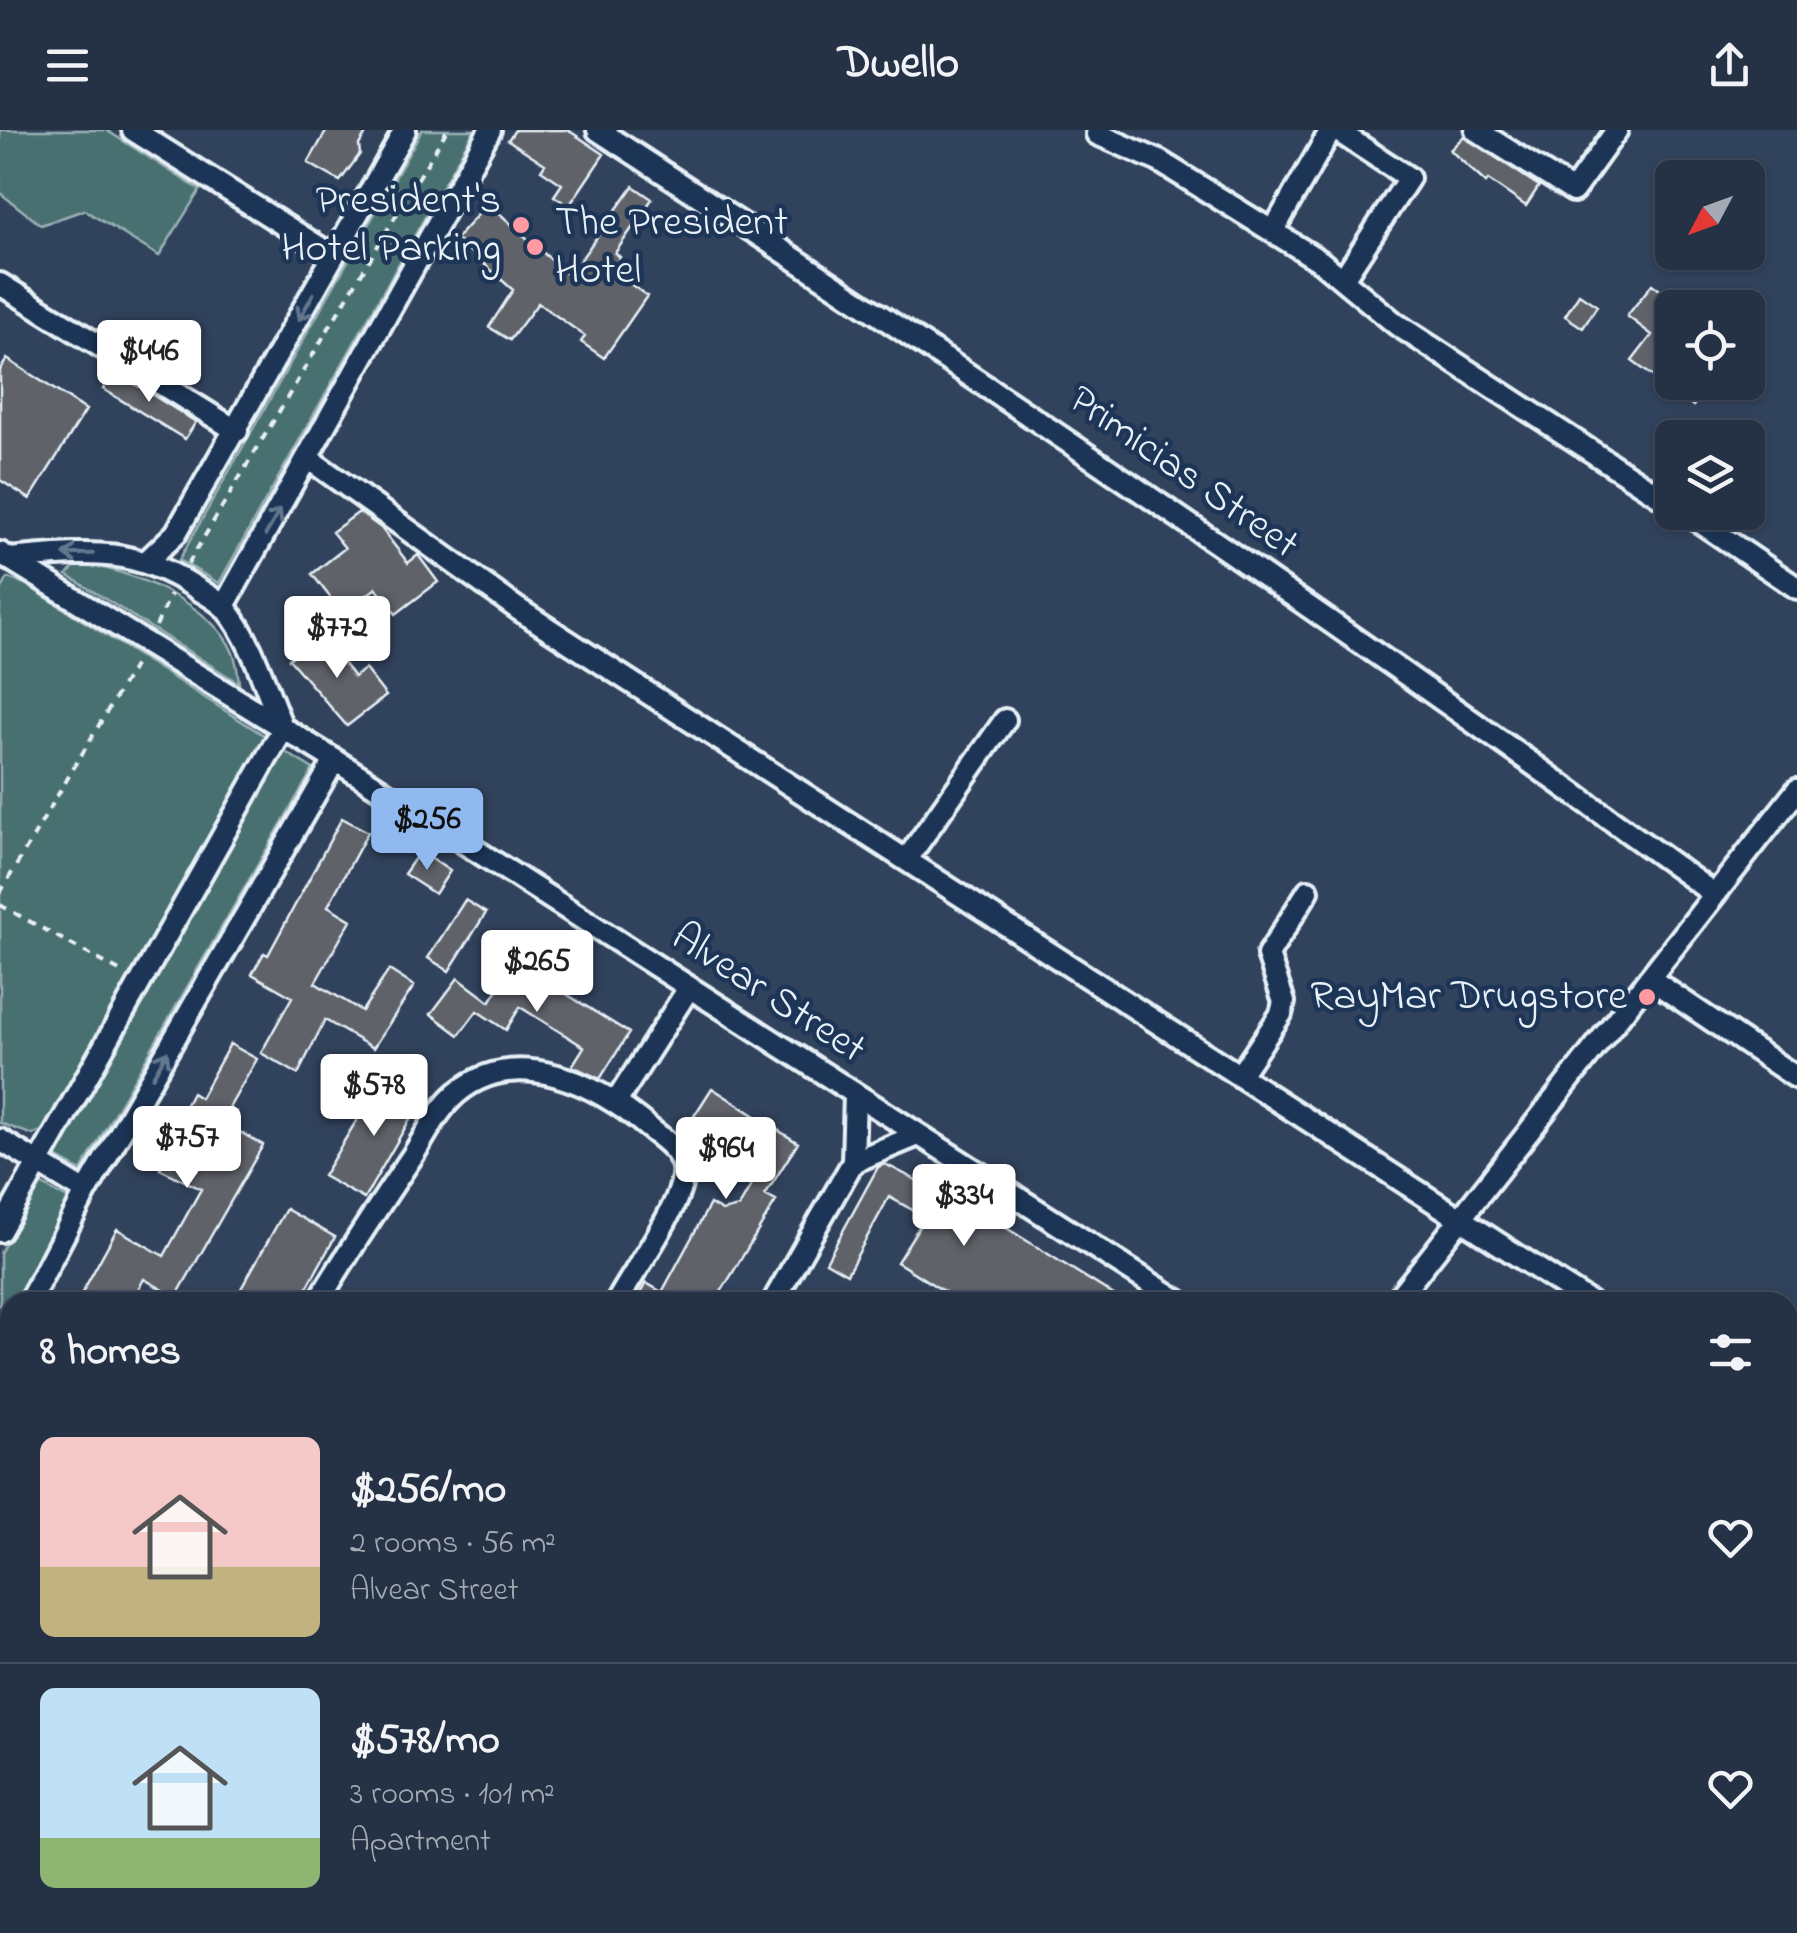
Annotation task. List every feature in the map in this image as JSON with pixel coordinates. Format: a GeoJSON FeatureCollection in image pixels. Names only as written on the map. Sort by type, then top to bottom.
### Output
{"type":"FeatureCollection","features":[{"type":"Feature","properties":{"kind":"street"},"geometry":{"type":"LineString","coordinates":[[134,130],[333,256]]}},
{"type":"Feature","properties":{"kind":"street"},"geometry":{"type":"LineString","coordinates":[[148,560],[176,533],[237,431],[405,130]]}},
{"type":"Feature","properties":{"kind":"street"},"geometry":{"type":"LineString","coordinates":[[224,606],[490,130]]}},
{"type":"Feature","properties":{"kind":"street","name":"Primicias Street"},"geometry":{"type":"LineString","coordinates":[[598,130],[1102,462],[1443,698],[1714,894]]}},
{"type":"Feature","properties":{"kind":"street"},"geometry":{"type":"LineString","coordinates":[[1273,231],[1334,130],[1409,178],[1343,279]]}},
{"type":"Feature","properties":{"kind":"street"},"geometry":{"type":"LineString","coordinates":[[1476,130],[1574,191],[1617,130]]}},
{"type":"Feature","properties":{"kind":"street"},"geometry":{"type":"LineString","coordinates":[[1097,134],[1159,161],[1273,231],[1343,279],[1396,324],[1655,493]]}},
{"type":"Feature","properties":{"kind":"street"},"geometry":{"type":"LineString","coordinates":[[0,284],[237,431]]}},
{"type":"Feature","properties":{"kind":"street"},"geometry":{"type":"LineString","coordinates":[[309,459],[518,608],[1573,1292]]}},
{"type":"Feature","properties":{"kind":"street"},"geometry":{"type":"LineString","coordinates":[[1712,530],[1797,588]]}},
{"type":"Feature","properties":{"kind":"street"},"geometry":{"type":"LineString","coordinates":[[0,1231],[283,729],[241,631],[224,606],[179,578],[148,560],[77,553],[3,562]]}},
{"type":"Feature","properties":{"kind":"street","name":"Alvear Street"},"geometry":{"type":"LineString","coordinates":[[3,562],[335,760],[1164,1292]]}},
{"type":"Feature","properties":{"kind":"street"},"geometry":{"type":"LineString","coordinates":[[908,859],[1005,720]]}},
{"type":"Feature","properties":{"kind":"street"},"geometry":{"type":"LineString","coordinates":[[33,1292],[86,1192],[335,760]]}},
{"type":"Feature","properties":{"kind":"street"},"geometry":{"type":"LineString","coordinates":[[1402,1292],[1797,790]]}},
{"type":"Feature","properties":{"kind":"street"},"geometry":{"type":"LineString","coordinates":[[1240,1075],[1281,1014],[1283,992],[1268,955],[1308,891]]}},
{"type":"Feature","properties":{"kind":"street"},"geometry":{"type":"LineString","coordinates":[[1649,978],[1797,1078]]}},
{"type":"Feature","properties":{"kind":"street"},"geometry":{"type":"LineString","coordinates":[[616,1102],[689,988]]}},
{"type":"Feature","properties":{"kind":"street"},"geometry":{"type":"LineString","coordinates":[[325,1292],[458,1092],[480,1080],[524,1069],[567,1078],[616,1102],[673,1148],[683,1164],[683,1180],[670,1209],[623,1292]]}},
{"type":"Feature","properties":{"kind":"street"},"geometry":{"type":"LineString","coordinates":[[779,1292],[853,1162],[855,1094]]}},
{"type":"Feature","properties":{"kind":"street"},"geometry":{"type":"LineString","coordinates":[[853,1162],[918,1135]]}},
{"type":"Feature","properties":{"kind":"street"},"geometry":{"type":"LineString","coordinates":[[0,1140],[86,1192]]}},
{"type":"Feature","properties":{"kind":"path"},"geometry":{"type":"LineString","coordinates":[[152,632],[179,578],[447,130]]}},
{"type":"Feature","properties":{"kind":"path"},"geometry":{"type":"LineString","coordinates":[[0,894],[138,659]]}},
{"type":"Feature","properties":{"kind":"path"},"geometry":{"type":"LineString","coordinates":[[0,905],[141,983]]}},
{"type":"Feature","properties":{"kind":"green space"},"geometry":{"type":"Polygon","coordinates":[[[0,130],[106,130],[200,190],[159,256],[84,210],[41,225],[0,193],[0,130]]]}},
{"type":"Feature","properties":{"kind":"green space"},"geometry":{"type":"Polygon","coordinates":[[[422,130],[474,130],[219,583],[179,560],[422,130]]]}},
{"type":"Feature","properties":{"kind":"green space"},"geometry":{"type":"Polygon","coordinates":[[[77,564],[119,572],[188,604],[223,635],[234,657],[239,683],[67,575],[77,564]]]}},
{"type":"Feature","properties":{"kind":"green space"},"geometry":{"type":"Polygon","coordinates":[[[8,578],[25,584],[265,736],[47,1128],[33,1135],[0,1123],[0,592],[8,578]]]}},
{"type":"Feature","properties":{"kind":"green space"},"geometry":{"type":"Polygon","coordinates":[[[282,750],[313,769],[81,1171],[49,1153],[282,750]]]}},
{"type":"Feature","properties":{"kind":"green space"},"geometry":{"type":"Polygon","coordinates":[[[39,1183],[71,1201],[20,1292],[0,1292],[0,1253],[39,1183]]]}},
{"type":"Feature","properties":{"kind":"building"},"geometry":{"type":"Polygon","coordinates":[[[327,130],[368,130],[359,145],[360,154],[340,181],[308,163],[327,130]]]}},
{"type":"Feature","properties":{"kind":"building"},"geometry":{"type":"Polygon","coordinates":[[[515,130],[568,130],[604,154],[569,206],[554,196],[562,184],[541,170],[545,164],[508,140],[515,130]]]}},
{"type":"Feature","properties":{"kind":"building"},"geometry":{"type":"Polygon","coordinates":[[[1464,136],[1539,186],[1526,206],[1488,180],[1486,183],[1450,150],[1464,136]]]}},
{"type":"Feature","properties":{"kind":"building"},"geometry":{"type":"Polygon","coordinates":[[[633,186],[652,199],[615,253],[620,257],[611,270],[647,296],[604,358],[581,342],[585,336],[538,303],[510,340],[489,327],[513,290],[456,239],[488,203],[569,276],[633,186]]]}},
{"type":"Feature","properties":{"kind":"building"},"geometry":{"type":"Polygon","coordinates":[[[1652,284],[1660,290],[1655,290],[1654,377],[1632,361],[1652,335],[1627,316],[1652,284]]]}},
{"type":"Feature","properties":{"kind":"building"},"geometry":{"type":"Polygon","coordinates":[[[1579,294],[1597,306],[1583,328],[1565,316],[1579,294]]]}},
{"type":"Feature","properties":{"kind":"building"},"geometry":{"type":"Polygon","coordinates":[[[7,359],[86,410],[30,499],[0,480],[0,370],[7,359]]]}},
{"type":"Feature","properties":{"kind":"building"},"geometry":{"type":"Polygon","coordinates":[[[114,371],[196,422],[185,439],[103,389],[114,371]]]}},
{"type":"Feature","properties":{"kind":"building"},"geometry":{"type":"Polygon","coordinates":[[[359,512],[381,528],[408,563],[418,555],[438,582],[396,614],[376,588],[343,614],[312,574],[345,548],[332,532],[359,512]]]}},
{"type":"Feature","properties":{"kind":"building"},"geometry":{"type":"Polygon","coordinates":[[[321,634],[354,677],[365,669],[386,696],[347,726],[289,659],[321,634]]]}},
{"type":"Feature","properties":{"kind":"building"},"geometry":{"type":"Polygon","coordinates":[[[342,818],[368,832],[328,906],[351,920],[315,983],[362,1011],[389,970],[414,986],[373,1048],[325,1020],[298,1074],[261,1053],[292,997],[252,974],[264,953],[268,955],[342,818]]]}},
{"type":"Feature","properties":{"kind":"building"},"geometry":{"type":"Polygon","coordinates":[[[420,851],[450,871],[435,894],[404,874],[420,851]]]}},
{"type":"Feature","properties":{"kind":"building"},"geometry":{"type":"Polygon","coordinates":[[[465,900],[486,913],[449,971],[428,958],[465,900]]]}},
{"type":"Feature","properties":{"kind":"building"},"geometry":{"type":"Polygon","coordinates":[[[515,962],[629,1033],[600,1079],[572,1066],[584,1047],[520,1007],[506,1030],[477,1011],[459,1035],[431,1014],[458,978],[490,1002],[515,962]]]}},
{"type":"Feature","properties":{"kind":"building"},"geometry":{"type":"Polygon","coordinates":[[[230,1044],[257,1059],[229,1108],[236,1112],[229,1126],[263,1145],[179,1292],[167,1292],[144,1279],[137,1292],[82,1292],[117,1229],[164,1256],[201,1189],[160,1169],[186,1122],[179,1118],[192,1093],[200,1098],[230,1044]]]}},
{"type":"Feature","properties":{"kind":"building"},"geometry":{"type":"Polygon","coordinates":[[[394,1075],[425,1093],[364,1199],[323,1176],[361,1113],[370,1118],[394,1075]]]}},
{"type":"Feature","properties":{"kind":"building"},"geometry":{"type":"Polygon","coordinates":[[[712,1088],[798,1143],[765,1195],[776,1201],[721,1292],[662,1292],[710,1204],[722,1211],[739,1207],[758,1173],[687,1127],[712,1088]]]}},
{"type":"Feature","properties":{"kind":"building"},"geometry":{"type":"Polygon","coordinates":[[[885,1164],[992,1219],[1109,1292],[945,1292],[897,1262],[925,1217],[889,1197],[847,1274],[826,1262],[878,1167],[885,1164]]]}},
{"type":"Feature","properties":{"kind":"building"},"geometry":{"type":"Polygon","coordinates":[[[286,1209],[335,1237],[305,1292],[239,1292],[286,1209]]]}},
{"type":"Feature","properties":{"kind":"building"},"geometry":{"type":"Polygon","coordinates":[[[646,1283],[662,1292],[641,1292],[646,1283]]]}},
{"type":"Feature","properties":{"kind":"place","name":"President's Hotel Parking"},"geometry":{"type":"Point","coordinates":[521,225]}},
{"type":"Feature","properties":{"kind":"place","name":"The President Hotel"},"geometry":{"type":"Point","coordinates":[535,247]}},
{"type":"Feature","properties":{"kind":"place","name":"RayMar Drugstore"},"geometry":{"type":"Point","coordinates":[1647,997]}}]}
